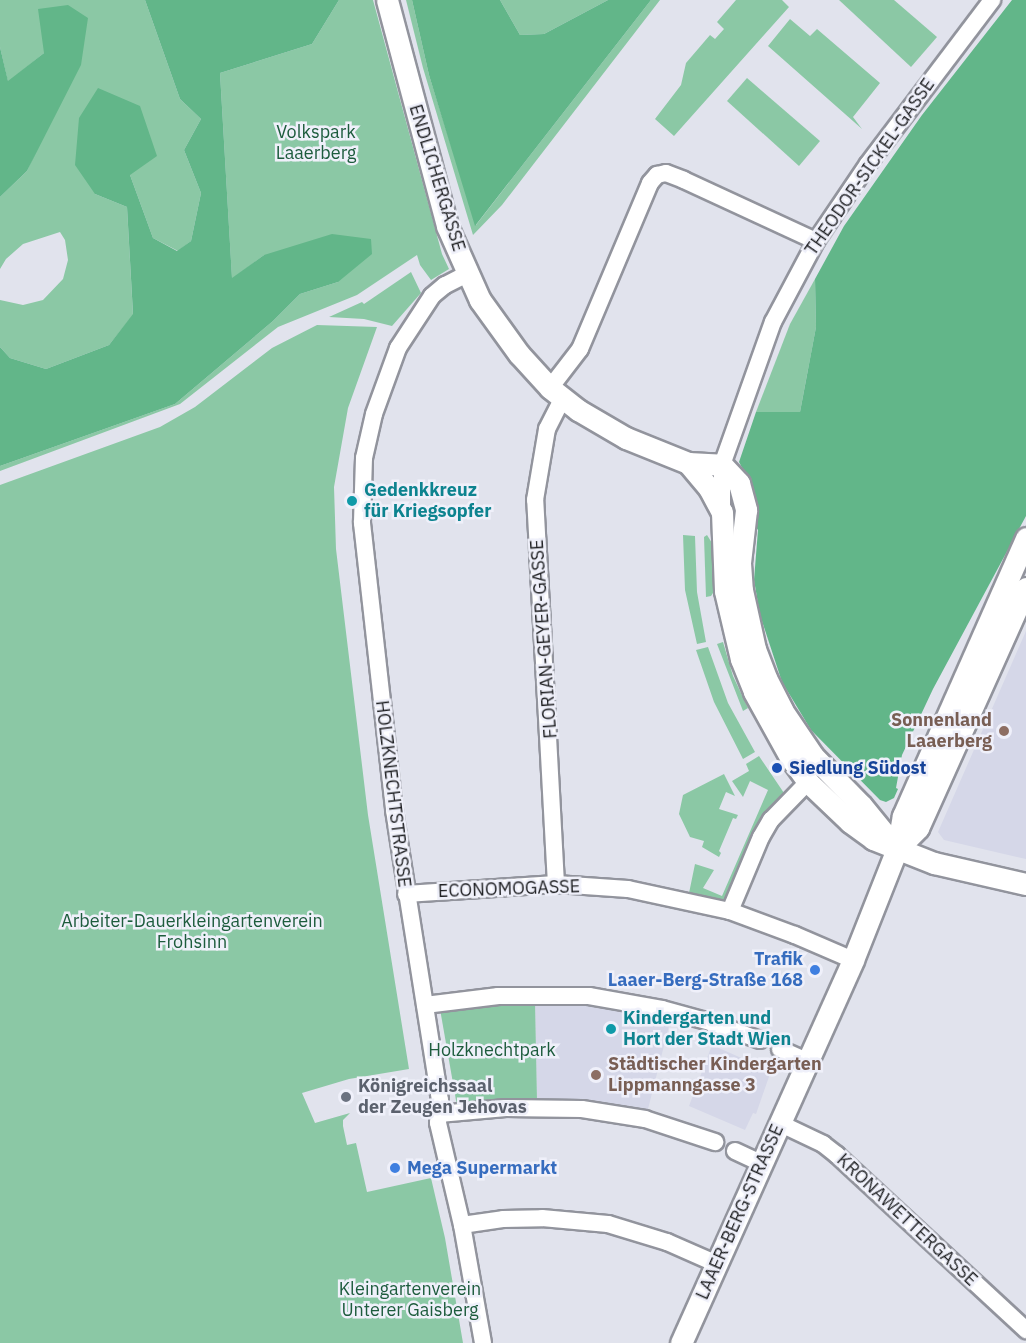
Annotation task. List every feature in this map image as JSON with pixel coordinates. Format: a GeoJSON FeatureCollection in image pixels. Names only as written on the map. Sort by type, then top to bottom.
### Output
{"type":"FeatureCollection","features":[{"type":"Feature","properties":{"kind":"main road","name":"ENDLICHERGASSE"},"geometry":{"type":"LineString","coordinates":[[387,0],[447,226],[480,300],[509,342],[556,393],[626,438],[688,463],[722,465]]}},
{"type":"Feature","properties":{"kind":"main road","name":"ENDLICHERGASSE"},"geometry":{"type":"LineString","coordinates":[[688,463],[709,488],[722,512]]}},
{"type":"Feature","properties":{"kind":"main road"},"geometry":{"type":"LineString","coordinates":[[722,465],[739,483],[744,494],[746,510],[740,563],[742,590],[755,649],[766,678],[782,710],[813,756],[861,805],[897,849]]}},
{"type":"Feature","properties":{"kind":"main road"},"geometry":{"type":"LineString","coordinates":[[722,512],[725,591],[741,659],[754,692],[790,757],[808,782],[850,822],[873,839],[934,863],[1026,884]]}},
{"type":"Feature","properties":{"kind":"main road","name":"LAAER-BERG-STRASSE"},"geometry":{"type":"LineString","coordinates":[[681,1343],[853,960],[897,849],[903,816],[1026,538]]}},
{"type":"Feature","properties":{"kind":"main road","name":"LAAER-BERG-STRASSE"},"geometry":{"type":"LineString","coordinates":[[897,849],[918,828],[1026,588]]}},
{"type":"Feature","properties":{"kind":"street","name":"THEODOR-SICKEL-GASSE"},"geometry":{"type":"LineString","coordinates":[[722,465],[774,322],[816,241],[894,129],[993,0]]}},
{"type":"Feature","properties":{"kind":"street","name":"FLORIAN-GEYER-GASSE"},"geometry":{"type":"LineString","coordinates":[[556,884],[535,500],[547,429],[556,393],[580,349],[650,183],[657,175],[666,173],[684,180],[816,241]]}},
{"type":"Feature","properties":{"kind":"street","name":"HOLZKNECHTSTRASSE"},"geometry":{"type":"LineString","coordinates":[[467,274],[445,285],[432,296],[405,333],[374,414],[364,458],[362,523],[365,568],[406,894],[440,1100],[438,1123],[462,1225],[483,1343]]}},
{"type":"Feature","properties":{"kind":"street"},"geometry":{"type":"LineString","coordinates":[[722,465],[722,512]]}},
{"type":"Feature","properties":{"kind":"street"},"geometry":{"type":"LineString","coordinates":[[729,911],[761,837],[771,820],[808,782]]}},
{"type":"Feature","properties":{"kind":"street","name":"ECONOMOGASSE"},"geometry":{"type":"LineString","coordinates":[[406,894],[556,884],[628,889],[729,911],[795,934],[853,960]]}},
{"type":"Feature","properties":{"kind":"street"},"geometry":{"type":"LineString","coordinates":[[425,1005],[498,996],[589,996],[662,1009],[760,1040]]}},
{"type":"Feature","properties":{"kind":"street"},"geometry":{"type":"LineString","coordinates":[[780,1049],[807,1061]]}},
{"type":"Feature","properties":{"kind":"street"},"geometry":{"type":"LineString","coordinates":[[439,1114],[506,1108],[582,1109],[645,1119],[715,1142]]}},
{"type":"Feature","properties":{"kind":"street","name":"KRONAWETTERGASSE"},"geometry":{"type":"LineString","coordinates":[[779,1123],[823,1144],[837,1155],[1026,1330]]}},
{"type":"Feature","properties":{"kind":"street"},"geometry":{"type":"LineString","coordinates":[[735,1151],[761,1163]]}},
{"type":"Feature","properties":{"kind":"street"},"geometry":{"type":"LineString","coordinates":[[462,1225],[502,1219],[542,1218],[608,1224],[667,1242],[717,1264]]}},
{"type":"Feature","properties":{"kind":"shaded area","name":"Sonnenland Laaerberg"},"geometry":{"type":"Polygon","coordinates":[[[1026,631],[1026,859],[944,840],[938,832],[1026,631]]]}},
{"type":"Feature","properties":{"kind":"shaded area","name":"Städtischer Kindergarten Lippmanngasse 3"},"geometry":{"type":"Polygon","coordinates":[[[535,1001],[591,1003],[671,1018],[647,1113],[563,1101],[537,1100],[535,1001]]]}},
{"type":"Feature","properties":{"kind":"shaded area"},"geometry":{"type":"Polygon","coordinates":[[[712,1045],[771,1071],[756,1114],[753,1113],[745,1130],[689,1106],[712,1045]]]}},
{"type":"Feature","properties":{"kind":"green space"},"geometry":{"type":"Polygon","coordinates":[[[0,0],[145,0],[180,99],[201,119],[184,150],[201,193],[191,241],[178,251],[153,238],[130,175],[95,194],[127,207],[133,315],[109,345],[46,369],[10,358],[0,347],[0,300],[23,305],[43,300],[63,279],[68,260],[65,240],[60,232],[23,244],[6,259],[0,269],[0,197],[27,171],[48,126],[44,53],[8,82],[0,47],[0,0]]]}},
{"type":"Feature","properties":{"kind":"green space"},"geometry":{"type":"Polygon","coordinates":[[[145,0],[339,0],[312,44],[220,73],[232,278],[264,255],[332,234],[371,239],[372,254],[338,282],[300,294],[273,321],[175,404],[0,466],[0,347],[10,358],[46,369],[109,345],[133,314],[127,207],[95,194],[75,165],[79,118],[98,88],[140,106],[157,156],[130,175],[153,238],[177,251],[191,241],[201,193],[184,150],[201,119],[180,99],[145,0]]]}},
{"type":"Feature","properties":{"kind":"green space","name":"Volkspark Laaerberg"},"geometry":{"type":"Polygon","coordinates":[[[339,0],[373,0],[442,254],[449,269],[431,280],[420,265],[417,255],[357,295],[278,327],[180,404],[0,471],[0,466],[175,404],[273,321],[300,294],[338,282],[264,255],[232,279],[220,73],[312,44],[339,0]]]}},
{"type":"Feature","properties":{"kind":"green space"},"geometry":{"type":"Polygon","coordinates":[[[406,0],[412,0],[429,75],[476,225],[651,0],[660,0],[502,205],[473,235],[423,68],[406,0]]]}},
{"type":"Feature","properties":{"kind":"green space"},"geometry":{"type":"Polygon","coordinates":[[[412,0],[500,0],[520,35],[544,34],[608,0],[651,0],[475,226],[429,75],[412,0]]]}},
{"type":"Feature","properties":{"kind":"green space"},"geometry":{"type":"Polygon","coordinates":[[[500,0],[608,0],[544,34],[520,35],[500,0]]]}},
{"type":"Feature","properties":{"kind":"green space"},"geometry":{"type":"Polygon","coordinates":[[[736,0],[782,0],[789,7],[674,136],[655,119],[681,85],[686,63],[710,35],[715,39],[724,29],[717,22],[736,0]]]}},
{"type":"Feature","properties":{"kind":"green space"},"geometry":{"type":"Polygon","coordinates":[[[839,0],[894,0],[937,37],[911,67],[839,0]]]}},
{"type":"Feature","properties":{"kind":"green space"},"geometry":{"type":"Polygon","coordinates":[[[1012,0],[1026,0],[1026,516],[933,689],[902,755],[896,788],[898,789],[894,798],[886,802],[880,800],[811,730],[782,682],[760,615],[754,580],[758,530],[754,524],[756,504],[753,488],[739,462],[756,412],[800,412],[816,327],[815,279],[844,226],[922,115],[1012,0]]]}},
{"type":"Feature","properties":{"kind":"green space"},"geometry":{"type":"Polygon","coordinates":[[[68,5],[88,18],[81,65],[27,171],[0,197],[0,47],[8,81],[44,53],[38,9],[68,5]]]}},
{"type":"Feature","properties":{"kind":"green space"},"geometry":{"type":"Polygon","coordinates":[[[790,19],[810,36],[817,29],[880,83],[853,117],[862,129],[768,46],[790,19]]]}},
{"type":"Feature","properties":{"kind":"green space"},"geometry":{"type":"Polygon","coordinates":[[[747,78],[820,141],[799,166],[727,101],[747,78]]]}},
{"type":"Feature","properties":{"kind":"green space"},"geometry":{"type":"Polygon","coordinates":[[[411,272],[421,293],[392,326],[364,319],[329,317],[362,302],[364,304],[411,272]]]}},
{"type":"Feature","properties":{"kind":"green space"},"geometry":{"type":"Polygon","coordinates":[[[815,279],[816,327],[800,412],[756,412],[790,324],[815,279]]]}},
{"type":"Feature","properties":{"kind":"green space","name":"Arbeiter-Dauerkleingartenverein Frohsinn"},"geometry":{"type":"Polygon","coordinates":[[[317,325],[377,327],[348,408],[334,487],[336,549],[368,815],[409,1069],[349,1079],[302,1093],[315,1123],[350,1113],[343,1120],[347,1145],[356,1143],[367,1192],[431,1178],[445,1238],[463,1343],[0,1343],[0,485],[160,427],[195,407],[272,348],[317,325]]]}},
{"type":"Feature","properties":{"kind":"green space"},"geometry":{"type":"Polygon","coordinates":[[[683,535],[695,536],[697,592],[706,642],[697,644],[685,590],[683,535]]]}},
{"type":"Feature","properties":{"kind":"green space"},"geometry":{"type":"Polygon","coordinates":[[[707,535],[712,543],[715,590],[711,596],[706,597],[704,537],[707,535]]]}},
{"type":"Feature","properties":{"kind":"green space"},"geometry":{"type":"Polygon","coordinates":[[[723,642],[733,676],[748,708],[743,711],[717,644],[723,642]]]}},
{"type":"Feature","properties":{"kind":"green space"},"geometry":{"type":"Polygon","coordinates":[[[708,647],[728,703],[755,752],[743,759],[714,702],[696,650],[708,647]]]}},
{"type":"Feature","properties":{"kind":"green space"},"geometry":{"type":"Polygon","coordinates":[[[759,756],[786,796],[728,899],[720,904],[688,898],[695,864],[714,870],[703,888],[722,896],[768,790],[750,781],[743,797],[732,781],[749,771],[746,764],[759,756]]]}},
{"type":"Feature","properties":{"kind":"green space"},"geometry":{"type":"Polygon","coordinates":[[[724,774],[735,796],[726,792],[719,809],[738,815],[736,819],[733,818],[719,851],[721,853],[719,857],[702,847],[704,841],[690,837],[679,814],[683,795],[724,774]]]}},
{"type":"Feature","properties":{"kind":"green space","name":"Holzknechtpark"},"geometry":{"type":"Polygon","coordinates":[[[535,1001],[537,1100],[457,1106],[440,1009],[535,1001]]]}},
{"type":"Feature","properties":{"kind":"place","name":"Gedenkkreuz für Kriegsopfer"},"geometry":{"type":"Point","coordinates":[352,501]}},
{"type":"Feature","properties":{"kind":"place","name":"Sonnenland Laaerberg"},"geometry":{"type":"Point","coordinates":[1004,731]}},
{"type":"Feature","properties":{"kind":"place","name":"Siedlung Südost"},"geometry":{"type":"Point","coordinates":[777,768]}},
{"type":"Feature","properties":{"kind":"place","name":"Trafik Laaer-Berg-Straße 168"},"geometry":{"type":"Point","coordinates":[815,970]}},
{"type":"Feature","properties":{"kind":"place","name":"Kindergarten und Hort der Stadt Wien"},"geometry":{"type":"Point","coordinates":[611,1029]}},
{"type":"Feature","properties":{"kind":"place","name":"Städtischer Kindergarten Lippmanngasse 3"},"geometry":{"type":"Point","coordinates":[596,1075]}},
{"type":"Feature","properties":{"kind":"place","name":"Königreichssaal der Zeugen Jehovas"},"geometry":{"type":"Point","coordinates":[346,1097]}},
{"type":"Feature","properties":{"kind":"place","name":"Mega Supermarkt"},"geometry":{"type":"Point","coordinates":[395,1168]}},
{"type":"Feature","properties":{"kind":"park label","name":"Kleingartenverein Unterer Gaisberg"},"geometry":{"type":"Point","coordinates":[410,1300]}}]}
